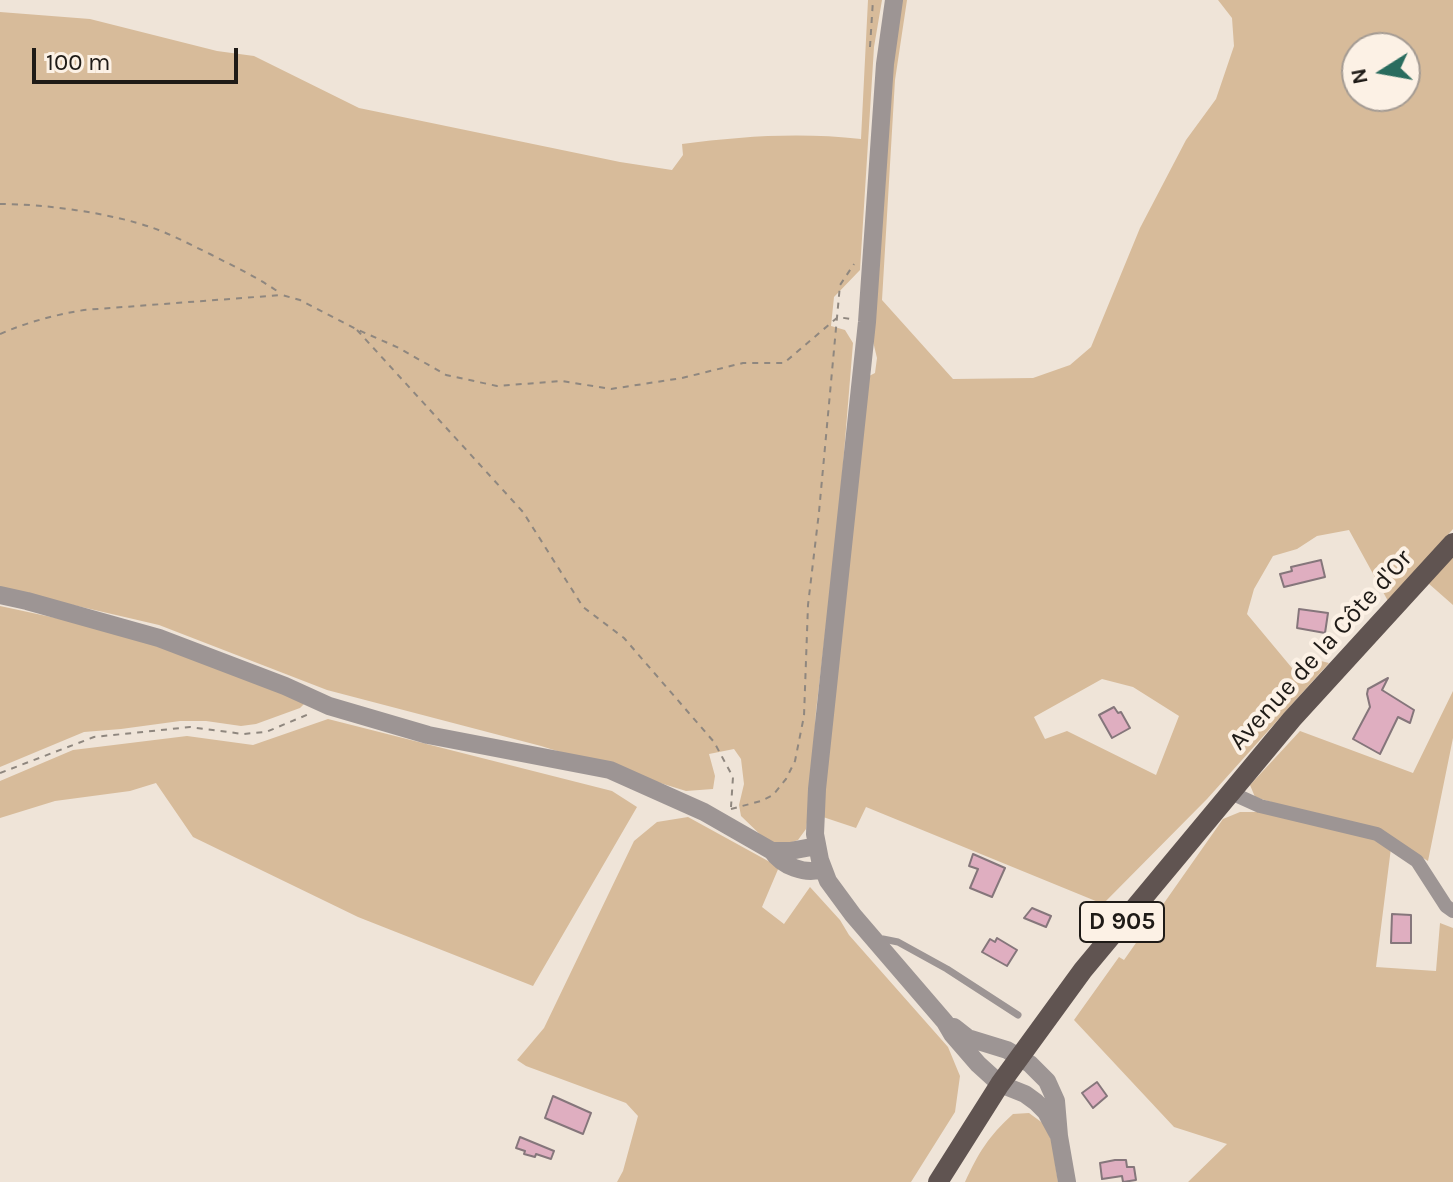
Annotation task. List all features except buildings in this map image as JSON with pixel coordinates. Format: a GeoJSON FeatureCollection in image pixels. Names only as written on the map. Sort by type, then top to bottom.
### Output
{"type":"FeatureCollection","features":[{"type":"Feature","properties":{"kind":"main road","name":"Avenue de la Côte d'Or"},"geometry":{"type":"LineString","coordinates":[[1229,792],[1453,543]]}},
{"type":"Feature","properties":{"kind":"main road","name":"D 905"},"geometry":{"type":"LineString","coordinates":[[938,1182],[1000,1084],[1083,970],[1229,792]]}},
{"type":"Feature","properties":{"kind":"street"},"geometry":{"type":"LineString","coordinates":[[894,0],[885,64],[867,322],[817,789],[817,846],[828,881],[972,1058],[1000,1084],[1036,1102],[1046,1112],[1059,1136]]}},
{"type":"Feature","properties":{"kind":"street"},"geometry":{"type":"LineString","coordinates":[[0,595],[159,638],[329,706],[428,735],[610,770],[704,812],[731,818],[778,859],[797,869],[823,869]]}},
{"type":"Feature","properties":{"kind":"street"},"geometry":{"type":"LineString","coordinates":[[1229,792],[1260,806],[1377,834],[1417,861],[1446,906],[1453,911]]}},
{"type":"Feature","properties":{"kind":"street"},"geometry":{"type":"LineString","coordinates":[[772,851],[817,846]]}},
{"type":"Feature","properties":{"kind":"street"},"geometry":{"type":"LineString","coordinates":[[945,1022],[968,1038],[1007,1050],[1030,1064],[1047,1081],[1056,1101],[1067,1182]]}},
{"type":"Feature","properties":{"kind":"lane"},"geometry":{"type":"LineString","coordinates":[[877,943],[883,939],[898,942],[1018,1015]]}},
{"type":"Feature","properties":{"kind":"path"},"geometry":{"type":"LineString","coordinates":[[869,56],[873,0]]}},
{"type":"Feature","properties":{"kind":"path"},"geometry":{"type":"LineString","coordinates":[[0,204],[51,207],[151,227],[254,276],[282,295],[312,305],[399,348],[446,375],[497,386],[562,381],[611,389],[682,378],[743,363],[784,363],[838,317]]}},
{"type":"Feature","properties":{"kind":"path"},"geometry":{"type":"LineString","coordinates":[[731,818],[773,795],[795,761],[804,716],[808,605],[840,285],[854,266],[855,253]]}},
{"type":"Feature","properties":{"kind":"path"},"geometry":{"type":"LineString","coordinates":[[0,334],[52,316],[84,310],[282,295]]}},
{"type":"Feature","properties":{"kind":"path"},"geometry":{"type":"LineString","coordinates":[[838,317],[867,322]]}},
{"type":"Feature","properties":{"kind":"path"},"geometry":{"type":"LineString","coordinates":[[356,329],[523,512],[583,607],[624,638],[714,742],[733,777],[731,818]]}},
{"type":"Feature","properties":{"kind":"path"},"geometry":{"type":"LineString","coordinates":[[0,773],[94,737],[190,727],[243,734],[266,732],[329,706]]}},
{"type":"Feature","properties":{"kind":"shaded area"},"geometry":{"type":"Polygon","coordinates":[[[868,0],[882,0],[874,47],[860,270],[834,297],[831,326],[845,330],[853,343],[838,526],[816,711],[810,803],[806,829],[798,840],[784,845],[769,843],[741,816],[739,805],[744,784],[741,759],[734,749],[709,754],[715,776],[713,789],[686,791],[541,746],[327,690],[159,625],[0,588],[0,12],[90,19],[217,51],[254,56],[359,108],[672,170],[683,155],[682,144],[771,136],[861,139],[868,0]]]}},
{"type":"Feature","properties":{"kind":"shaded area"},"geometry":{"type":"Polygon","coordinates":[[[898,0],[907,0],[895,80],[882,300],[953,379],[1033,378],[1070,365],[1091,347],[1140,228],[1186,140],[1216,99],[1234,46],[1232,18],[1218,0],[1453,0],[1453,529],[1388,601],[1349,530],[1317,536],[1297,549],[1273,556],[1254,589],[1247,614],[1297,674],[1317,660],[1329,663],[1207,799],[1103,904],[866,807],[856,828],[820,816],[865,378],[875,373],[877,358],[871,333],[898,0]],[[1102,679],[1034,717],[1045,739],[1067,731],[1156,775],[1179,716],[1133,687],[1102,679]]]}},
{"type":"Feature","properties":{"kind":"shaded area"},"geometry":{"type":"Polygon","coordinates":[[[1453,557],[1453,605],[1428,583],[1453,557]]]}},
{"type":"Feature","properties":{"kind":"shaded area"},"geometry":{"type":"Polygon","coordinates":[[[0,606],[79,623],[177,651],[306,702],[300,708],[256,724],[241,726],[180,721],[84,732],[0,767],[0,606]]]}},
{"type":"Feature","properties":{"kind":"shaded area"},"geometry":{"type":"Polygon","coordinates":[[[1453,691],[1453,738],[1428,861],[1393,840],[1255,797],[1250,785],[1300,731],[1413,773],[1453,691]]]}},
{"type":"Feature","properties":{"kind":"shaded area"},"geometry":{"type":"Polygon","coordinates":[[[328,719],[612,791],[637,807],[533,986],[358,917],[193,837],[156,783],[130,791],[55,801],[0,818],[0,781],[73,750],[187,736],[253,745],[328,719]]]}},
{"type":"Feature","properties":{"kind":"shaded area"},"geometry":{"type":"Polygon","coordinates":[[[1240,812],[1262,812],[1376,839],[1391,848],[1376,967],[1436,971],[1440,923],[1453,928],[1453,1182],[1188,1182],[1227,1144],[1174,1127],[1074,1020],[1119,957],[1124,960],[1223,819],[1240,812]]]}},
{"type":"Feature","properties":{"kind":"shaded area"},"geometry":{"type":"Polygon","coordinates":[[[688,817],[779,867],[762,907],[784,924],[810,887],[948,1047],[960,1076],[955,1112],[911,1182],[617,1182],[638,1116],[626,1103],[517,1060],[544,1028],[634,841],[657,822],[688,817]]]}},
{"type":"Feature","properties":{"kind":"shaded area"},"geometry":{"type":"Polygon","coordinates":[[[1029,1113],[1044,1124],[1052,1142],[1058,1182],[965,1182],[980,1153],[997,1130],[1013,1114],[1029,1113]]]}}]}
